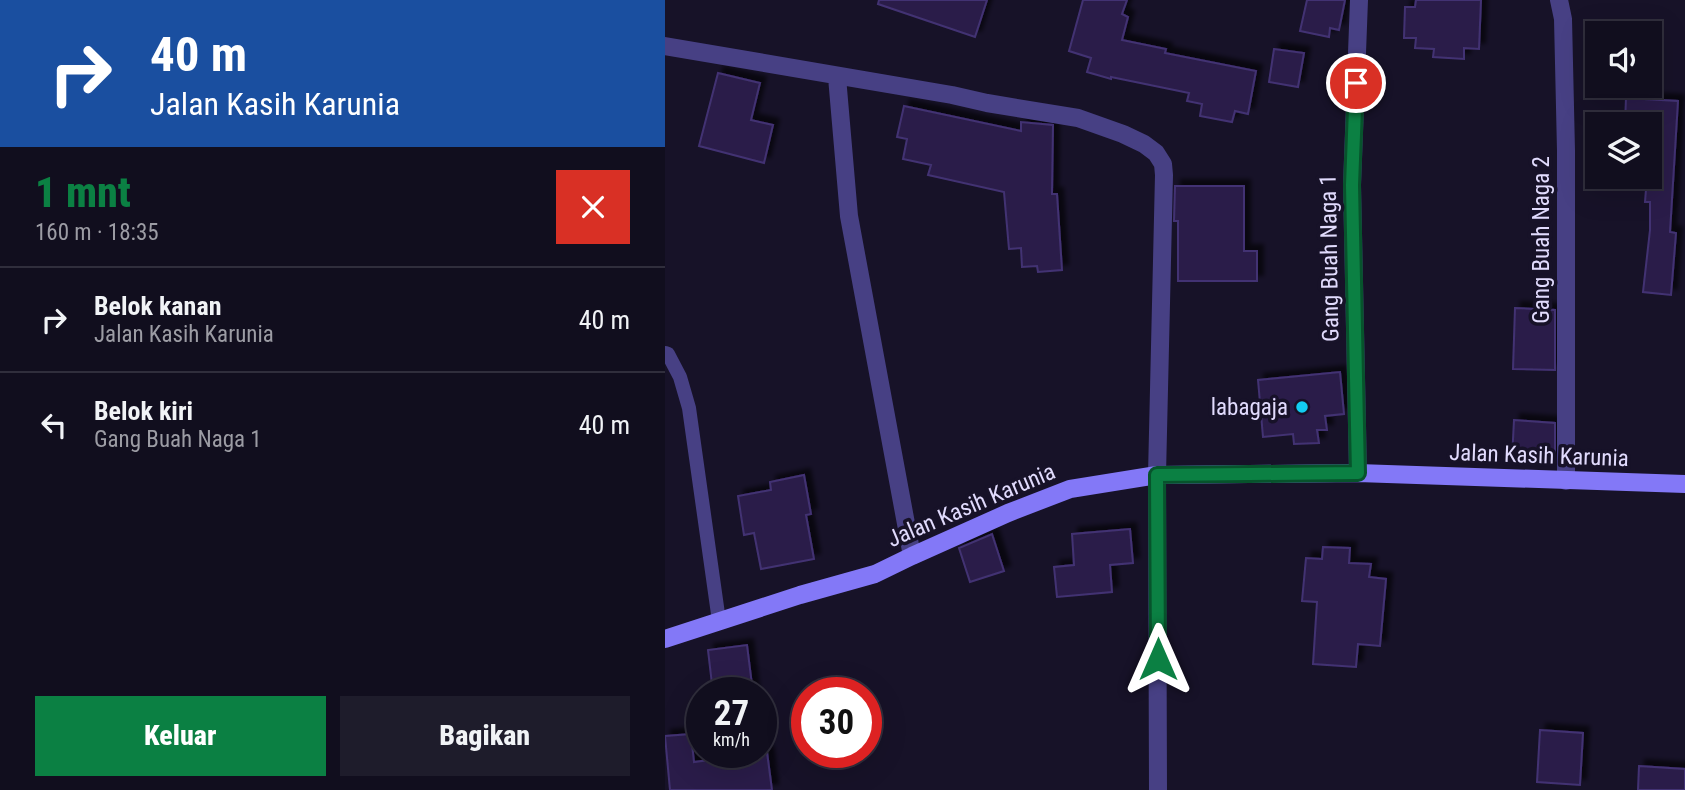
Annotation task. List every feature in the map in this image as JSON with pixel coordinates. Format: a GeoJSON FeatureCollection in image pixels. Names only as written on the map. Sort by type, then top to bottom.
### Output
{"type":"FeatureCollection","features":[{"type":"Feature","properties":{"kind":"street","name":"Gang Buah Naga 1"},"geometry":{"type":"LineString","coordinates":[[1358,473],[1352,185],[1359,0]]}},
{"type":"Feature","properties":{"kind":"street","name":"Gang Buah Naga 2"},"geometry":{"type":"LineString","coordinates":[[1559,0],[1563,19],[1565,138],[1566,481]]}},
{"type":"Feature","properties":{"kind":"street"},"geometry":{"type":"LineString","coordinates":[[665,46],[1078,118],[1123,134],[1145,144],[1156,153],[1163,164],[1164,175],[1157,475],[1158,790]]}},
{"type":"Feature","properties":{"kind":"street"},"geometry":{"type":"LineString","coordinates":[[837,77],[849,216],[912,556]]}},
{"type":"Feature","properties":{"kind":"street","name":"Jalan Kasih Karunia"},"geometry":{"type":"LineString","coordinates":[[665,639],[800,595],[875,574],[1007,513],[1070,489],[1157,475],[1358,473],[1685,484]]}},
{"type":"Feature","properties":{"kind":"lane"},"geometry":{"type":"LineString","coordinates":[[665,353],[680,377],[689,408],[719,621]]}},
{"type":"Feature","properties":{"kind":"building"},"geometry":{"type":"Polygon","coordinates":[[[879,0],[987,0],[975,37],[878,4],[879,0]]]}},
{"type":"Feature","properties":{"kind":"building"},"geometry":{"type":"Polygon","coordinates":[[[1083,0],[1127,0],[1122,14],[1128,17],[1122,40],[1166,49],[1165,53],[1256,71],[1248,114],[1235,111],[1232,122],[1200,116],[1202,104],[1187,101],[1189,93],[1087,72],[1091,58],[1069,51],[1083,0]]]}},
{"type":"Feature","properties":{"kind":"building"},"geometry":{"type":"Polygon","coordinates":[[[1307,0],[1345,0],[1339,30],[1330,28],[1329,37],[1300,31],[1307,0]]]}},
{"type":"Feature","properties":{"kind":"building"},"geometry":{"type":"Polygon","coordinates":[[[1416,0],[1481,0],[1479,49],[1464,48],[1464,59],[1433,57],[1434,49],[1415,48],[1416,38],[1404,38],[1405,7],[1415,7],[1416,0]]]}},
{"type":"Feature","properties":{"kind":"building"},"geometry":{"type":"Polygon","coordinates":[[[1274,49],[1304,53],[1298,87],[1269,82],[1274,49]]]}},
{"type":"Feature","properties":{"kind":"building"},"geometry":{"type":"Polygon","coordinates":[[[718,73],[760,83],[751,120],[773,125],[764,163],[699,146],[718,73]]]}},
{"type":"Feature","properties":{"kind":"building"},"geometry":{"type":"Polygon","coordinates":[[[1626,98],[1678,101],[1670,232],[1676,233],[1671,295],[1643,292],[1650,230],[1650,202],[1645,202],[1646,189],[1662,189],[1662,112],[1625,112],[1626,98]]]}},
{"type":"Feature","properties":{"kind":"building"},"geometry":{"type":"Polygon","coordinates":[[[904,106],[1021,131],[1021,122],[1053,125],[1052,194],[1057,194],[1062,270],[1038,272],[1037,266],[1022,267],[1021,248],[1009,249],[1004,192],[928,175],[931,165],[903,159],[907,139],[897,137],[904,106]]]}},
{"type":"Feature","properties":{"kind":"building"},"geometry":{"type":"Polygon","coordinates":[[[1175,186],[1244,186],[1244,251],[1257,251],[1257,281],[1178,281],[1178,221],[1174,221],[1175,186]]]}},
{"type":"Feature","properties":{"kind":"building"},"geometry":{"type":"Polygon","coordinates":[[[1515,308],[1555,310],[1555,370],[1513,369],[1515,308]]]}},
{"type":"Feature","properties":{"kind":"building","name":"labagaja"},"geometry":{"type":"Polygon","coordinates":[[[1340,372],[1344,414],[1325,416],[1327,430],[1317,430],[1319,443],[1294,444],[1293,434],[1263,437],[1258,380],[1340,372]]]}},
{"type":"Feature","properties":{"kind":"building"},"geometry":{"type":"Polygon","coordinates":[[[1514,420],[1555,423],[1555,461],[1512,459],[1514,420]]]}},
{"type":"Feature","properties":{"kind":"building"},"geometry":{"type":"Polygon","coordinates":[[[804,475],[811,514],[806,515],[814,559],[761,569],[754,533],[744,535],[738,496],[771,490],[770,482],[804,475]]]}},
{"type":"Feature","properties":{"kind":"building"},"geometry":{"type":"Polygon","coordinates":[[[1130,529],[1133,563],[1110,565],[1112,592],[1057,597],[1054,567],[1074,565],[1072,534],[1130,529]]]}},
{"type":"Feature","properties":{"kind":"building"},"geometry":{"type":"Polygon","coordinates":[[[992,534],[1004,571],[970,582],[959,548],[992,534]]]}},
{"type":"Feature","properties":{"kind":"building"},"geometry":{"type":"Polygon","coordinates":[[[1323,547],[1350,548],[1349,563],[1371,564],[1369,577],[1386,579],[1380,646],[1358,644],[1356,667],[1313,664],[1317,602],[1302,601],[1306,558],[1322,559],[1323,547]]]}},
{"type":"Feature","properties":{"kind":"building"},"geometry":{"type":"Polygon","coordinates":[[[747,645],[751,677],[711,677],[708,650],[747,645]]]}},
{"type":"Feature","properties":{"kind":"building"},"geometry":{"type":"Polygon","coordinates":[[[1540,730],[1583,733],[1580,785],[1537,782],[1540,730]]]}},
{"type":"Feature","properties":{"kind":"building"},"geometry":{"type":"Polygon","coordinates":[[[686,734],[686,768],[769,768],[772,790],[670,790],[665,736],[686,734]]]}},
{"type":"Feature","properties":{"kind":"building"},"geometry":{"type":"Polygon","coordinates":[[[1639,766],[1685,769],[1685,790],[1638,790],[1639,766]]]}},
{"type":"Feature","properties":{"kind":"place","name":"labagaja"},"geometry":{"type":"Point","coordinates":[1302,407]}},
{"type":"Feature","properties":{"kind":"route"},"geometry":{"type":"LineString","coordinates":[[1158,659],[1157,475],[1358,473],[1352,185],[1356,83]]}}]}
